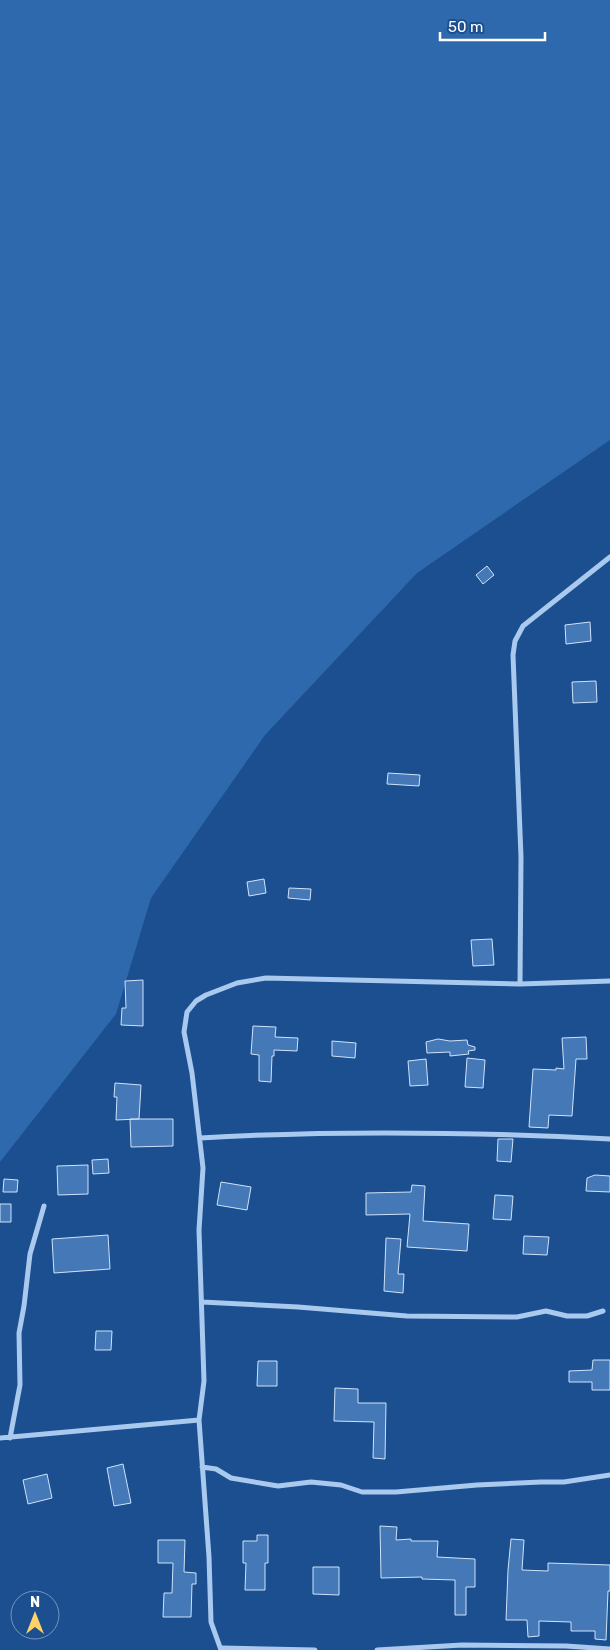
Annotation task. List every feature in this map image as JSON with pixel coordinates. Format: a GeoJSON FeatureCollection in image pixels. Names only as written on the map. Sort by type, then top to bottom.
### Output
{"type":"FeatureCollection","features":[{"type":"Feature","properties":{"kind":"street"},"geometry":{"type":"LineString","coordinates":[[520,984],[521,857],[513,655],[515,640],[523,626],[610,558]]}},
{"type":"Feature","properties":{"kind":"street"},"geometry":{"type":"LineString","coordinates":[[315,1650],[222,1649],[211,1622],[209,1557],[199,1420],[204,1381],[199,1230],[203,1168],[192,1073],[184,1032],[187,1012],[196,1001],[206,995],[237,983],[266,978],[520,984],[610,981]]}},
{"type":"Feature","properties":{"kind":"street"},"geometry":{"type":"LineString","coordinates":[[200,1138],[266,1134],[510,1134],[610,1139]]}},
{"type":"Feature","properties":{"kind":"street"},"geometry":{"type":"LineString","coordinates":[[10,1438],[20,1385],[19,1333],[30,1254],[44,1206]]}},
{"type":"Feature","properties":{"kind":"street"},"geometry":{"type":"LineString","coordinates":[[202,1302],[298,1307],[407,1316],[517,1317],[546,1311],[567,1316],[587,1316],[603,1311]]}},
{"type":"Feature","properties":{"kind":"street"},"geometry":{"type":"LineString","coordinates":[[0,1438],[199,1420]]}},
{"type":"Feature","properties":{"kind":"street"},"geometry":{"type":"LineString","coordinates":[[202,1467],[216,1469],[231,1478],[278,1486],[311,1482],[340,1484],[362,1492],[396,1492],[477,1484],[564,1482],[610,1475]]}},
{"type":"Feature","properties":{"kind":"street"},"geometry":{"type":"LineString","coordinates":[[377,1650],[462,1645],[566,1646],[610,1649]]}},
{"type":"Feature","properties":{"kind":"shaded area"},"geometry":{"type":"Polygon","coordinates":[[[0,0],[610,0],[610,440],[417,573],[265,735],[151,898],[116,1014],[0,1162],[0,0]]]}},
{"type":"Feature","properties":{"kind":"building"},"geometry":{"type":"Polygon","coordinates":[[[487,566],[494,575],[483,584],[476,575],[487,566]]]}},
{"type":"Feature","properties":{"kind":"building"},"geometry":{"type":"Polygon","coordinates":[[[590,622],[591,641],[566,644],[565,625],[590,622]]]}},
{"type":"Feature","properties":{"kind":"building"},"geometry":{"type":"Polygon","coordinates":[[[596,681],[597,702],[573,703],[572,682],[596,681]]]}},
{"type":"Feature","properties":{"kind":"building"},"geometry":{"type":"Polygon","coordinates":[[[388,773],[420,775],[419,786],[387,784],[388,773]]]}},
{"type":"Feature","properties":{"kind":"building"},"geometry":{"type":"Polygon","coordinates":[[[264,879],[266,893],[249,896],[247,882],[264,879]]]}},
{"type":"Feature","properties":{"kind":"building"},"geometry":{"type":"Polygon","coordinates":[[[289,888],[311,889],[310,900],[288,898],[289,888]]]}},
{"type":"Feature","properties":{"kind":"building"},"geometry":{"type":"Polygon","coordinates":[[[492,939],[494,965],[473,966],[471,940],[492,939]]]}},
{"type":"Feature","properties":{"kind":"building"},"geometry":{"type":"Polygon","coordinates":[[[143,980],[143,1026],[121,1025],[122,1008],[126,1008],[125,981],[143,980]]]}},
{"type":"Feature","properties":{"kind":"building"},"geometry":{"type":"Polygon","coordinates":[[[253,1026],[276,1027],[275,1037],[298,1038],[297,1051],[274,1050],[271,1082],[259,1081],[259,1055],[251,1054],[253,1026]]]}},
{"type":"Feature","properties":{"kind":"building"},"geometry":{"type":"Polygon","coordinates":[[[586,1037],[587,1059],[576,1059],[572,1116],[549,1115],[548,1128],[529,1127],[533,1069],[564,1069],[562,1038],[586,1037]]]}},
{"type":"Feature","properties":{"kind":"building"},"geometry":{"type":"Polygon","coordinates":[[[438,1039],[450,1041],[467,1040],[468,1045],[475,1047],[475,1050],[468,1051],[469,1054],[450,1056],[450,1052],[427,1053],[426,1042],[438,1039]]]}},
{"type":"Feature","properties":{"kind":"building"},"geometry":{"type":"Polygon","coordinates":[[[332,1041],[356,1043],[355,1058],[332,1056],[332,1041]]]}},
{"type":"Feature","properties":{"kind":"building"},"geometry":{"type":"Polygon","coordinates":[[[467,1058],[485,1060],[483,1088],[465,1087],[467,1058]]]}},
{"type":"Feature","properties":{"kind":"building"},"geometry":{"type":"Polygon","coordinates":[[[426,1059],[428,1085],[410,1086],[408,1061],[426,1059]]]}},
{"type":"Feature","properties":{"kind":"building"},"geometry":{"type":"Polygon","coordinates":[[[115,1083],[141,1085],[139,1119],[116,1120],[117,1097],[114,1097],[115,1083]]]}},
{"type":"Feature","properties":{"kind":"building"},"geometry":{"type":"Polygon","coordinates":[[[130,1119],[173,1119],[173,1146],[131,1147],[130,1119]]]}},
{"type":"Feature","properties":{"kind":"building"},"geometry":{"type":"Polygon","coordinates":[[[498,1139],[513,1139],[511,1162],[497,1161],[498,1139]]]}},
{"type":"Feature","properties":{"kind":"building"},"geometry":{"type":"Polygon","coordinates":[[[108,1159],[109,1173],[93,1174],[92,1160],[108,1159]]]}},
{"type":"Feature","properties":{"kind":"building"},"geometry":{"type":"Polygon","coordinates":[[[88,1165],[88,1194],[58,1195],[57,1166],[88,1165]]]}},
{"type":"Feature","properties":{"kind":"building"},"geometry":{"type":"Polygon","coordinates":[[[595,1175],[610,1176],[610,1192],[586,1191],[587,1178],[595,1175]]]}},
{"type":"Feature","properties":{"kind":"building"},"geometry":{"type":"Polygon","coordinates":[[[4,1179],[18,1180],[17,1192],[3,1192],[4,1179]]]}},
{"type":"Feature","properties":{"kind":"building"},"geometry":{"type":"Polygon","coordinates":[[[221,1182],[251,1187],[247,1210],[217,1205],[221,1182]]]}},
{"type":"Feature","properties":{"kind":"building"},"geometry":{"type":"Polygon","coordinates":[[[412,1185],[425,1186],[423,1221],[469,1224],[467,1251],[407,1247],[410,1214],[366,1215],[366,1193],[411,1192],[412,1185]]]}},
{"type":"Feature","properties":{"kind":"building"},"geometry":{"type":"Polygon","coordinates":[[[495,1195],[513,1196],[511,1220],[493,1219],[495,1195]]]}},
{"type":"Feature","properties":{"kind":"building"},"geometry":{"type":"Polygon","coordinates":[[[0,1204],[11,1204],[11,1222],[0,1222],[0,1204]]]}},
{"type":"Feature","properties":{"kind":"building"},"geometry":{"type":"Polygon","coordinates":[[[108,1235],[110,1269],[54,1273],[52,1239],[108,1235]]]}},
{"type":"Feature","properties":{"kind":"building"},"geometry":{"type":"Polygon","coordinates":[[[524,1236],[549,1237],[547,1255],[523,1254],[524,1236]]]}},
{"type":"Feature","properties":{"kind":"building"},"geometry":{"type":"Polygon","coordinates":[[[386,1238],[401,1239],[398,1274],[404,1274],[403,1293],[384,1291],[386,1238]]]}},
{"type":"Feature","properties":{"kind":"building"},"geometry":{"type":"Polygon","coordinates":[[[96,1331],[112,1331],[111,1350],[95,1350],[96,1331]]]}},
{"type":"Feature","properties":{"kind":"building"},"geometry":{"type":"Polygon","coordinates":[[[593,1360],[610,1360],[610,1390],[592,1390],[592,1382],[569,1382],[569,1371],[592,1370],[593,1360]]]}},
{"type":"Feature","properties":{"kind":"building"},"geometry":{"type":"Polygon","coordinates":[[[258,1361],[277,1361],[277,1386],[257,1386],[258,1361]]]}},
{"type":"Feature","properties":{"kind":"building"},"geometry":{"type":"Polygon","coordinates":[[[335,1388],[358,1389],[358,1403],[386,1403],[385,1459],[373,1458],[374,1422],[334,1421],[335,1388]]]}},
{"type":"Feature","properties":{"kind":"building"},"geometry":{"type":"Polygon","coordinates":[[[123,1464],[131,1503],[114,1506],[107,1468],[123,1464]]]}},
{"type":"Feature","properties":{"kind":"building"},"geometry":{"type":"Polygon","coordinates":[[[47,1474],[52,1498],[28,1504],[23,1480],[47,1474]]]}},
{"type":"Feature","properties":{"kind":"building"},"geometry":{"type":"Polygon","coordinates":[[[380,1526],[397,1527],[396,1540],[438,1541],[437,1557],[475,1559],[475,1587],[466,1587],[466,1615],[455,1615],[455,1580],[422,1579],[422,1577],[381,1578],[380,1526]]]}},
{"type":"Feature","properties":{"kind":"building"},"geometry":{"type":"Polygon","coordinates":[[[257,1535],[268,1535],[268,1563],[265,1563],[265,1590],[245,1590],[246,1563],[243,1563],[243,1541],[257,1541],[257,1535]]]}},
{"type":"Feature","properties":{"kind":"building"},"geometry":{"type":"Polygon","coordinates":[[[511,1539],[524,1540],[522,1570],[548,1571],[548,1563],[610,1565],[606,1640],[595,1639],[595,1631],[571,1631],[571,1622],[539,1621],[539,1636],[528,1637],[527,1620],[506,1620],[511,1539]]]}},
{"type":"Feature","properties":{"kind":"building"},"geometry":{"type":"Polygon","coordinates":[[[158,1540],[185,1540],[184,1572],[196,1573],[196,1584],[192,1584],[191,1617],[163,1617],[164,1593],[172,1593],[173,1563],[158,1563],[158,1540]]]}},
{"type":"Feature","properties":{"kind":"building"},"geometry":{"type":"Polygon","coordinates":[[[313,1567],[339,1567],[339,1595],[313,1594],[313,1567]]]}}]}
